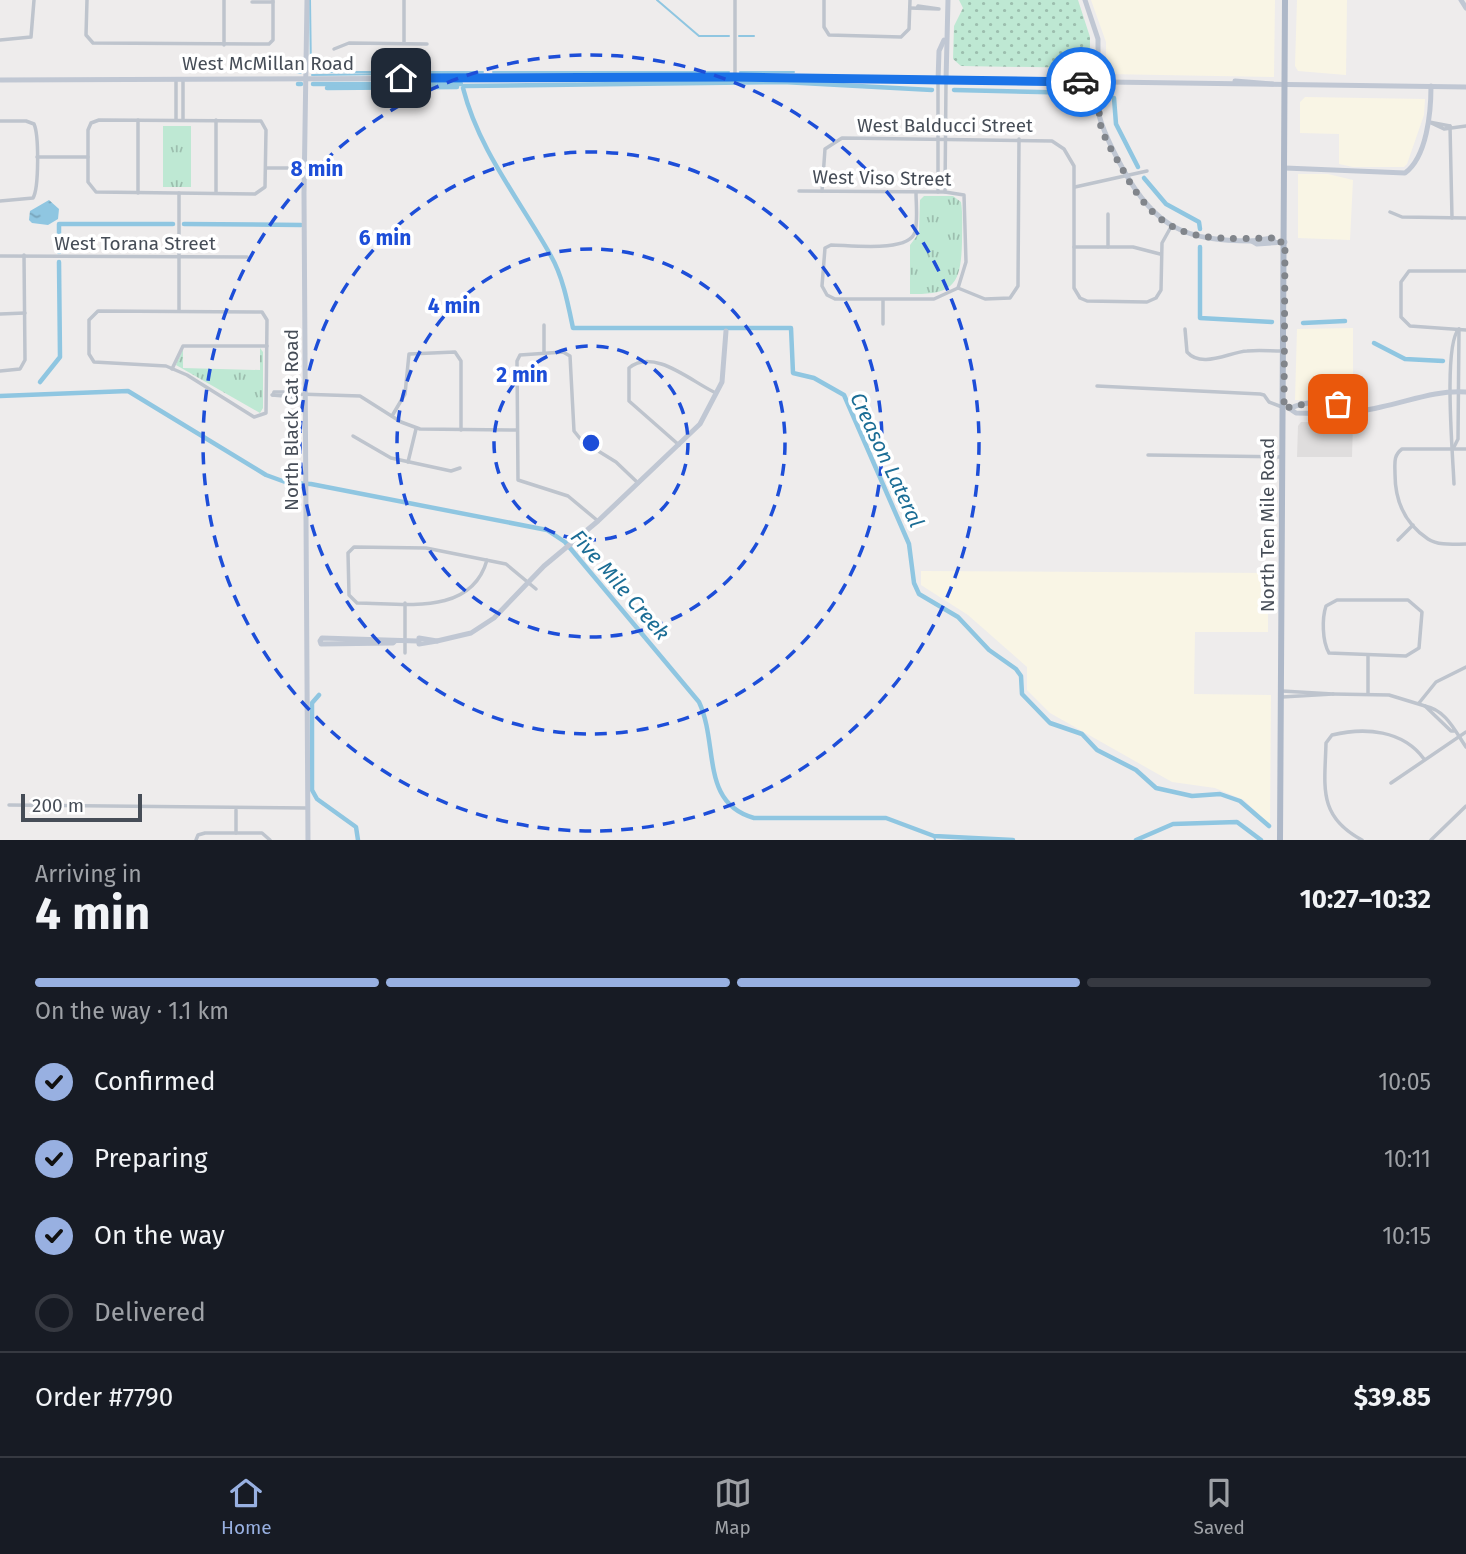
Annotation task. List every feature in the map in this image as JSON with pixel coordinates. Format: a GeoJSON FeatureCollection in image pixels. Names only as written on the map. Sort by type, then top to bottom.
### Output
{"type":"FeatureCollection","features":[{"type":"Feature","properties":{"kind":"main road","name":"North Black Cat Road"},"geometry":{"type":"LineString","coordinates":[[307,0],[304,168],[308,840]]}},
{"type":"Feature","properties":{"kind":"main road"},"geometry":{"type":"LineString","coordinates":[[946,81],[948,0]]}},
{"type":"Feature","properties":{"kind":"main road"},"geometry":{"type":"LineString","coordinates":[[1085,0],[1098,39],[1098,91],[1094,92],[1098,115],[1126,176],[1151,212],[1172,225],[1205,238],[1273,238],[1274,242],[1285,242]]}},
{"type":"Feature","properties":{"kind":"main road","name":"North Ten Mile Road"},"geometry":{"type":"LineString","coordinates":[[1280,840],[1283,457],[1286,408],[1285,0]]}},
{"type":"Feature","properties":{"kind":"main road"},"geometry":{"type":"LineString","coordinates":[[1461,0],[1466,8]]}},
{"type":"Feature","properties":{"kind":"main road"},"geometry":{"type":"LineString","coordinates":[[938,81],[939,51],[945,37]]}},
{"type":"Feature","properties":{"kind":"main road","name":"West McMillan Road"},"geometry":{"type":"LineString","coordinates":[[0,79],[735,77],[1466,87]]}},
{"type":"Feature","properties":{"kind":"main road"},"geometry":{"type":"LineString","coordinates":[[1285,168],[1399,173],[1412,168],[1429,122],[1432,86]]}},
{"type":"Feature","properties":{"kind":"main road"},"geometry":{"type":"LineString","coordinates":[[308,640],[393,638],[395,641],[431,644],[455,639],[482,627],[528,581],[598,521],[700,424],[717,394],[725,365],[726,331]]}},
{"type":"Feature","properties":{"kind":"main road"},"geometry":{"type":"LineString","coordinates":[[1286,408],[1296,413],[1338,415],[1351,410],[1380,408],[1454,392],[1466,392]]}},
{"type":"Feature","properties":{"kind":"main road"},"geometry":{"type":"LineString","coordinates":[[1286,408],[1296,405],[1338,404],[1351,410]]}},
{"type":"Feature","properties":{"kind":"street"},"geometry":{"type":"LineString","coordinates":[[0,40],[23,40],[31,37],[34,0]]}},
{"type":"Feature","properties":{"kind":"street"},"geometry":{"type":"LineString","coordinates":[[87,0],[89,41],[269,44],[273,40],[273,1],[252,2]]}},
{"type":"Feature","properties":{"kind":"street"},"geometry":{"type":"LineString","coordinates":[[224,0],[224,45]]}},
{"type":"Feature","properties":{"kind":"street"},"geometry":{"type":"LineString","coordinates":[[404,0],[404,43]]}},
{"type":"Feature","properties":{"kind":"street"},"geometry":{"type":"LineString","coordinates":[[735,0],[735,77]]}},
{"type":"Feature","properties":{"kind":"street"},"geometry":{"type":"LineString","coordinates":[[824,0],[826,32],[832,36],[906,34],[910,0]]}},
{"type":"Feature","properties":{"kind":"street"},"geometry":{"type":"LineString","coordinates":[[910,8],[948,9]]}},
{"type":"Feature","properties":{"kind":"street"},"geometry":{"type":"LineString","coordinates":[[334,49],[349,43],[427,44]]}},
{"type":"Feature","properties":{"kind":"street"},"geometry":{"type":"LineString","coordinates":[[176,120],[179,79]]}},
{"type":"Feature","properties":{"kind":"street"},"geometry":{"type":"LineString","coordinates":[[179,79],[183,120]]}},
{"type":"Feature","properties":{"kind":"street"},"geometry":{"type":"LineString","coordinates":[[938,81],[938,192]]}},
{"type":"Feature","properties":{"kind":"street"},"geometry":{"type":"LineString","coordinates":[[945,192],[946,81]]}},
{"type":"Feature","properties":{"kind":"street"},"geometry":{"type":"LineString","coordinates":[[99,120],[176,120],[256,120],[264,123],[266,168],[263,190],[255,194],[100,193],[92,190],[88,182],[91,123],[99,120]]}},
{"type":"Feature","properties":{"kind":"street"},"geometry":{"type":"LineString","coordinates":[[138,120],[138,193]]}},
{"type":"Feature","properties":{"kind":"street"},"geometry":{"type":"LineString","coordinates":[[216,120],[216,193]]}},
{"type":"Feature","properties":{"kind":"street"},"geometry":{"type":"LineString","coordinates":[[0,121],[34,124],[37,157],[36,191],[33,198],[0,201]]}},
{"type":"Feature","properties":{"kind":"street"},"geometry":{"type":"LineString","coordinates":[[1429,122],[1466,126]]}},
{"type":"Feature","properties":{"kind":"street"},"geometry":{"type":"LineString","coordinates":[[1450,126],[1452,218]]}},
{"type":"Feature","properties":{"kind":"street","name":"West Balducci Street"},"geometry":{"type":"LineString","coordinates":[[822,191],[822,157],[831,142],[842,138],[1042,139],[1060,145],[1074,166],[1075,187]]}},
{"type":"Feature","properties":{"kind":"street"},"geometry":{"type":"LineString","coordinates":[[916,192],[916,229],[911,240],[900,245],[831,245],[825,248],[822,286],[827,295],[835,299],[934,299],[958,288],[985,299],[1005,300],[1016,293],[1019,139]]}},
{"type":"Feature","properties":{"kind":"street"},"geometry":{"type":"LineString","coordinates":[[37,157],[88,157]]}},
{"type":"Feature","properties":{"kind":"street"},"geometry":{"type":"LineString","coordinates":[[266,168],[304,168]]}},
{"type":"Feature","properties":{"kind":"street"},"geometry":{"type":"LineString","coordinates":[[1147,171],[1075,187],[1074,288],[1080,298],[1087,301],[1147,302],[1156,298],[1161,290],[1160,254],[1172,225]]}},
{"type":"Feature","properties":{"kind":"street","name":"West Viso Street"},"geometry":{"type":"LineString","coordinates":[[799,191],[945,192],[964,195],[966,262],[958,288]]}},
{"type":"Feature","properties":{"kind":"street"},"geometry":{"type":"LineString","coordinates":[[179,193],[179,311]]}},
{"type":"Feature","properties":{"kind":"street"},"geometry":{"type":"LineString","coordinates":[[1390,212],[1402,217],[1466,218]]}},
{"type":"Feature","properties":{"kind":"street"},"geometry":{"type":"LineString","coordinates":[[1108,214],[1108,247]]}},
{"type":"Feature","properties":{"kind":"street"},"geometry":{"type":"LineString","coordinates":[[1074,247],[1140,248],[1160,254]]}},
{"type":"Feature","properties":{"kind":"street"},"geometry":{"type":"LineString","coordinates":[[0,371],[15,370],[23,366],[24,255]]}},
{"type":"Feature","properties":{"kind":"street","name":"West Torana Street"},"geometry":{"type":"LineString","coordinates":[[0,256],[247,257]]}},
{"type":"Feature","properties":{"kind":"street"},"geometry":{"type":"LineString","coordinates":[[1466,271],[1406,273],[1401,282],[1403,322],[1410,326],[1466,330]]}},
{"type":"Feature","properties":{"kind":"street"},"geometry":{"type":"LineString","coordinates":[[883,300],[883,324]]}},
{"type":"Feature","properties":{"kind":"street"},"geometry":{"type":"LineString","coordinates":[[98,311],[179,311],[258,311],[265,315],[270,395],[268,409],[262,416],[254,417],[172,369],[150,363],[97,363],[91,360],[91,314],[98,311]]}},
{"type":"Feature","properties":{"kind":"street"},"geometry":{"type":"LineString","coordinates":[[0,314],[25,313]]}},
{"type":"Feature","properties":{"kind":"street"},"geometry":{"type":"LineString","coordinates":[[544,325],[544,352]]}},
{"type":"Feature","properties":{"kind":"street"},"geometry":{"type":"LineString","coordinates":[[1185,329],[1189,355],[1215,359],[1244,351],[1284,351]]}},
{"type":"Feature","properties":{"kind":"street"},"geometry":{"type":"LineString","coordinates":[[1454,484],[1453,449],[1458,439],[1454,392],[1460,329]]}},
{"type":"Feature","properties":{"kind":"street"},"geometry":{"type":"LineString","coordinates":[[172,369],[183,346],[268,346]]}},
{"type":"Feature","properties":{"kind":"street"},"geometry":{"type":"LineString","coordinates":[[392,416],[405,394],[409,355],[415,352],[458,354],[461,361],[461,430]]}},
{"type":"Feature","properties":{"kind":"street"},"geometry":{"type":"LineString","coordinates":[[598,521],[568,496],[519,481],[517,361],[520,355],[544,352],[570,356],[574,431],[582,441],[616,462],[638,483]]}},
{"type":"Feature","properties":{"kind":"street"},"geometry":{"type":"LineString","coordinates":[[679,446],[629,401],[630,366],[636,363],[671,366],[717,394]]}},
{"type":"Feature","properties":{"kind":"street"},"geometry":{"type":"LineString","coordinates":[[1097,386],[1260,394],[1273,405],[1286,408]]}},
{"type":"Feature","properties":{"kind":"street"},"geometry":{"type":"LineString","coordinates":[[270,395],[274,392],[296,391],[298,394],[360,396],[416,429],[517,430]]}},
{"type":"Feature","properties":{"kind":"street"},"geometry":{"type":"LineString","coordinates":[[408,462],[416,429]]}},
{"type":"Feature","properties":{"kind":"street"},"geometry":{"type":"LineString","coordinates":[[353,436],[379,454],[451,471],[460,468]]}},
{"type":"Feature","properties":{"kind":"street"},"geometry":{"type":"LineString","coordinates":[[1466,449],[1407,449],[1398,452],[1395,460],[1395,496],[1402,512],[1432,541],[1466,544]]}},
{"type":"Feature","properties":{"kind":"street"},"geometry":{"type":"LineString","coordinates":[[1148,455],[1283,457]]}},
{"type":"Feature","properties":{"kind":"street"},"geometry":{"type":"LineString","coordinates":[[1398,540],[1413,525]]}},
{"type":"Feature","properties":{"kind":"street"},"geometry":{"type":"LineString","coordinates":[[487,560],[478,582],[455,599],[357,603],[348,595],[348,553],[354,547],[426,548],[487,560],[513,567],[536,589]]}},
{"type":"Feature","properties":{"kind":"street"},"geometry":{"type":"LineString","coordinates":[[1411,601],[1422,612],[1419,648],[1411,655],[1368,655],[1329,653],[1325,643],[1324,611],[1333,602],[1411,601]]}},
{"type":"Feature","properties":{"kind":"street"},"geometry":{"type":"LineString","coordinates":[[405,603],[405,653]]}},
{"type":"Feature","properties":{"kind":"street"},"geometry":{"type":"LineString","coordinates":[[1367,694],[1368,655]]}},
{"type":"Feature","properties":{"kind":"street"},"geometry":{"type":"LineString","coordinates":[[1419,704],[1436,682],[1466,667]]}},
{"type":"Feature","properties":{"kind":"street"},"geometry":{"type":"LineString","coordinates":[[1282,694],[1398,696],[1442,714],[1455,727],[1455,732],[1466,747]]}},
{"type":"Feature","properties":{"kind":"street"},"geometry":{"type":"LineString","coordinates":[[1363,840],[1331,814],[1325,795],[1326,743],[1332,735],[1345,732],[1395,735],[1415,746],[1424,759]]}},
{"type":"Feature","properties":{"kind":"street"},"geometry":{"type":"LineString","coordinates":[[1391,783],[1466,732]]}},
{"type":"Feature","properties":{"kind":"street"},"geometry":{"type":"LineString","coordinates":[[9,805],[308,808]]}},
{"type":"Feature","properties":{"kind":"street"},"geometry":{"type":"LineString","coordinates":[[1431,840],[1466,806]]}},
{"type":"Feature","properties":{"kind":"street"},"geometry":{"type":"LineString","coordinates":[[236,810],[236,833]]}},
{"type":"Feature","properties":{"kind":"street"},"geometry":{"type":"LineString","coordinates":[[196,840],[200,834],[236,833],[269,838]]}},
{"type":"Feature","properties":{"kind":"shaded area"},"geometry":{"type":"Polygon","coordinates":[[[1091,0],[1275,0],[1274,77],[1106,74],[1106,42],[1091,0]]]}},
{"type":"Feature","properties":{"kind":"shaded area"},"geometry":{"type":"Polygon","coordinates":[[[1297,0],[1347,0],[1346,75],[1298,71],[1295,66],[1297,0]]]}},
{"type":"Feature","properties":{"kind":"shaded area"},"geometry":{"type":"Polygon","coordinates":[[[1305,97],[1425,99],[1424,115],[1407,164],[1404,167],[1353,167],[1339,164],[1339,134],[1300,133],[1300,102],[1305,97]]]}},
{"type":"Feature","properties":{"kind":"shaded area"},"geometry":{"type":"Polygon","coordinates":[[[1298,174],[1328,174],[1353,180],[1350,240],[1298,238],[1298,174]]]}},
{"type":"Feature","properties":{"kind":"shaded area"},"geometry":{"type":"Polygon","coordinates":[[[1353,328],[1353,401],[1295,400],[1297,329],[1353,328]]]}},
{"type":"Feature","properties":{"kind":"shaded area"},"geometry":{"type":"Polygon","coordinates":[[[1301,422],[1353,423],[1352,457],[1297,457],[1298,426],[1301,422]]]}},
{"type":"Feature","properties":{"kind":"shaded area"},"geometry":{"type":"Polygon","coordinates":[[[921,571],[1268,573],[1268,632],[1195,632],[1194,694],[1271,695],[1270,825],[1244,800],[1215,788],[1172,782],[1050,713],[1027,690],[1027,667],[968,615],[921,585],[921,571]]]}},
{"type":"Feature","properties":{"kind":"green space"},"geometry":{"type":"Polygon","coordinates":[[[959,0],[1078,0],[1090,37],[1090,68],[961,66],[953,59],[954,26],[963,8],[959,0]]]}},
{"type":"Feature","properties":{"kind":"green space"},"geometry":{"type":"Polygon","coordinates":[[[163,126],[191,126],[191,187],[163,187],[163,126]]]}},
{"type":"Feature","properties":{"kind":"green space"},"geometry":{"type":"Polygon","coordinates":[[[924,196],[953,196],[961,202],[961,257],[952,284],[936,292],[910,294],[910,245],[919,233],[920,200],[924,196]]]}},
{"type":"Feature","properties":{"kind":"green space"},"geometry":{"type":"Polygon","coordinates":[[[260,348],[263,352],[263,408],[260,413],[176,365],[183,349],[183,368],[260,370],[260,348]]]}},
{"type":"Feature","properties":{"kind":"water"},"geometry":{"type":"Polygon","coordinates":[[[49,200],[59,209],[58,219],[48,225],[32,223],[29,220],[30,211],[49,200]]]}},
{"type":"Feature","properties":{"kind":"waterway"},"geometry":{"type":"LineString","coordinates":[[310,0],[311,72],[483,72]]}},
{"type":"Feature","properties":{"kind":"waterway"},"geometry":{"type":"LineString","coordinates":[[657,0],[699,36],[729,36]]}},
{"type":"Feature","properties":{"kind":"waterway"},"geometry":{"type":"LineString","coordinates":[[739,36],[754,36]]}},
{"type":"Feature","properties":{"kind":"waterway"},"geometry":{"type":"LineString","coordinates":[[291,71],[301,73]]}},
{"type":"Feature","properties":{"kind":"waterway"},"geometry":{"type":"LineString","coordinates":[[493,72],[729,72]]}},
{"type":"Feature","properties":{"kind":"waterway"},"geometry":{"type":"LineString","coordinates":[[740,72],[794,72]]}},
{"type":"Feature","properties":{"kind":"waterway"},"geometry":{"type":"LineString","coordinates":[[312,75],[477,73]]}},
{"type":"Feature","properties":{"kind":"waterway"},"geometry":{"type":"LineString","coordinates":[[464,86],[783,82],[932,90]]}},
{"type":"Feature","properties":{"kind":"waterway","name":"Creason Lateral"},"geometry":{"type":"LineString","coordinates":[[313,84],[461,84]]}},
{"type":"Feature","properties":{"kind":"waterway","name":"Creason Lateral"},"geometry":{"type":"LineString","coordinates":[[327,88],[457,87]]}},
{"type":"Feature","properties":{"kind":"waterway","name":"Creason Lateral"},"geometry":{"type":"LineString","coordinates":[[463,88],[479,133],[555,264],[565,291],[573,328],[791,328],[793,373],[814,378],[844,395],[909,544],[914,583],[919,594],[958,617],[989,650],[1016,669],[1021,676],[1022,694],[1050,723],[1082,734],[1097,750],[1136,770],[1156,788],[1192,796],[1220,794],[1240,801],[1269,826]]}},
{"type":"Feature","properties":{"kind":"waterway"},"geometry":{"type":"LineString","coordinates":[[954,90],[1085,93]]}},
{"type":"Feature","properties":{"kind":"waterway"},"geometry":{"type":"LineString","coordinates":[[1114,98],[1116,124],[1138,167]]}},
{"type":"Feature","properties":{"kind":"waterway"},"geometry":{"type":"LineString","coordinates":[[1144,178],[1166,204],[1199,222],[1200,229]]}},
{"type":"Feature","properties":{"kind":"waterway"},"geometry":{"type":"LineString","coordinates":[[59,252],[59,224],[173,224]]}},
{"type":"Feature","properties":{"kind":"waterway"},"geometry":{"type":"LineString","coordinates":[[184,224],[301,225]]}},
{"type":"Feature","properties":{"kind":"waterway"},"geometry":{"type":"LineString","coordinates":[[1200,247],[1200,318],[1272,322]]}},
{"type":"Feature","properties":{"kind":"waterway"},"geometry":{"type":"LineString","coordinates":[[40,382],[60,357],[59,262]]}},
{"type":"Feature","properties":{"kind":"waterway"},"geometry":{"type":"LineString","coordinates":[[1303,323],[1345,321]]}},
{"type":"Feature","properties":{"kind":"waterway"},"geometry":{"type":"LineString","coordinates":[[1374,343],[1405,359],[1443,361]]}},
{"type":"Feature","properties":{"kind":"waterway","name":"Five Mile Creek"},"geometry":{"type":"LineString","coordinates":[[0,396],[128,391],[266,475],[288,483],[311,484],[547,530],[565,542],[699,702],[705,719],[718,786],[725,800],[737,810],[754,818],[886,818],[934,836],[1013,840]]}},
{"type":"Feature","properties":{"kind":"waterway"},"geometry":{"type":"LineString","coordinates":[[319,695],[312,703],[312,790],[317,799],[356,827],[358,840]]}},
{"type":"Feature","properties":{"kind":"waterway","name":"Five Mile Creek"},"geometry":{"type":"LineString","coordinates":[[1136,840],[1173,824],[1237,822],[1261,840]]}},
{"type":"Feature","properties":{"kind":"waterway","name":"Five Mile Creek"},"geometry":{"type":"LineString","coordinates":[[934,836],[935,840]]}},
{"type":"Feature","properties":{"kind":"way so far"},"geometry":{"type":"LineString","coordinates":[[1081,82],[1098,82],[1101,112],[1098,115],[1104,133],[1137,195],[1151,212],[1188,233],[1205,238],[1225,241],[1273,238],[1274,242],[1285,242],[1284,409],[1296,405],[1338,404]]}},
{"type":"Feature","properties":{"kind":"route"},"geometry":{"type":"LineString","coordinates":[[401,78],[735,77],[1081,82]]}}]}
